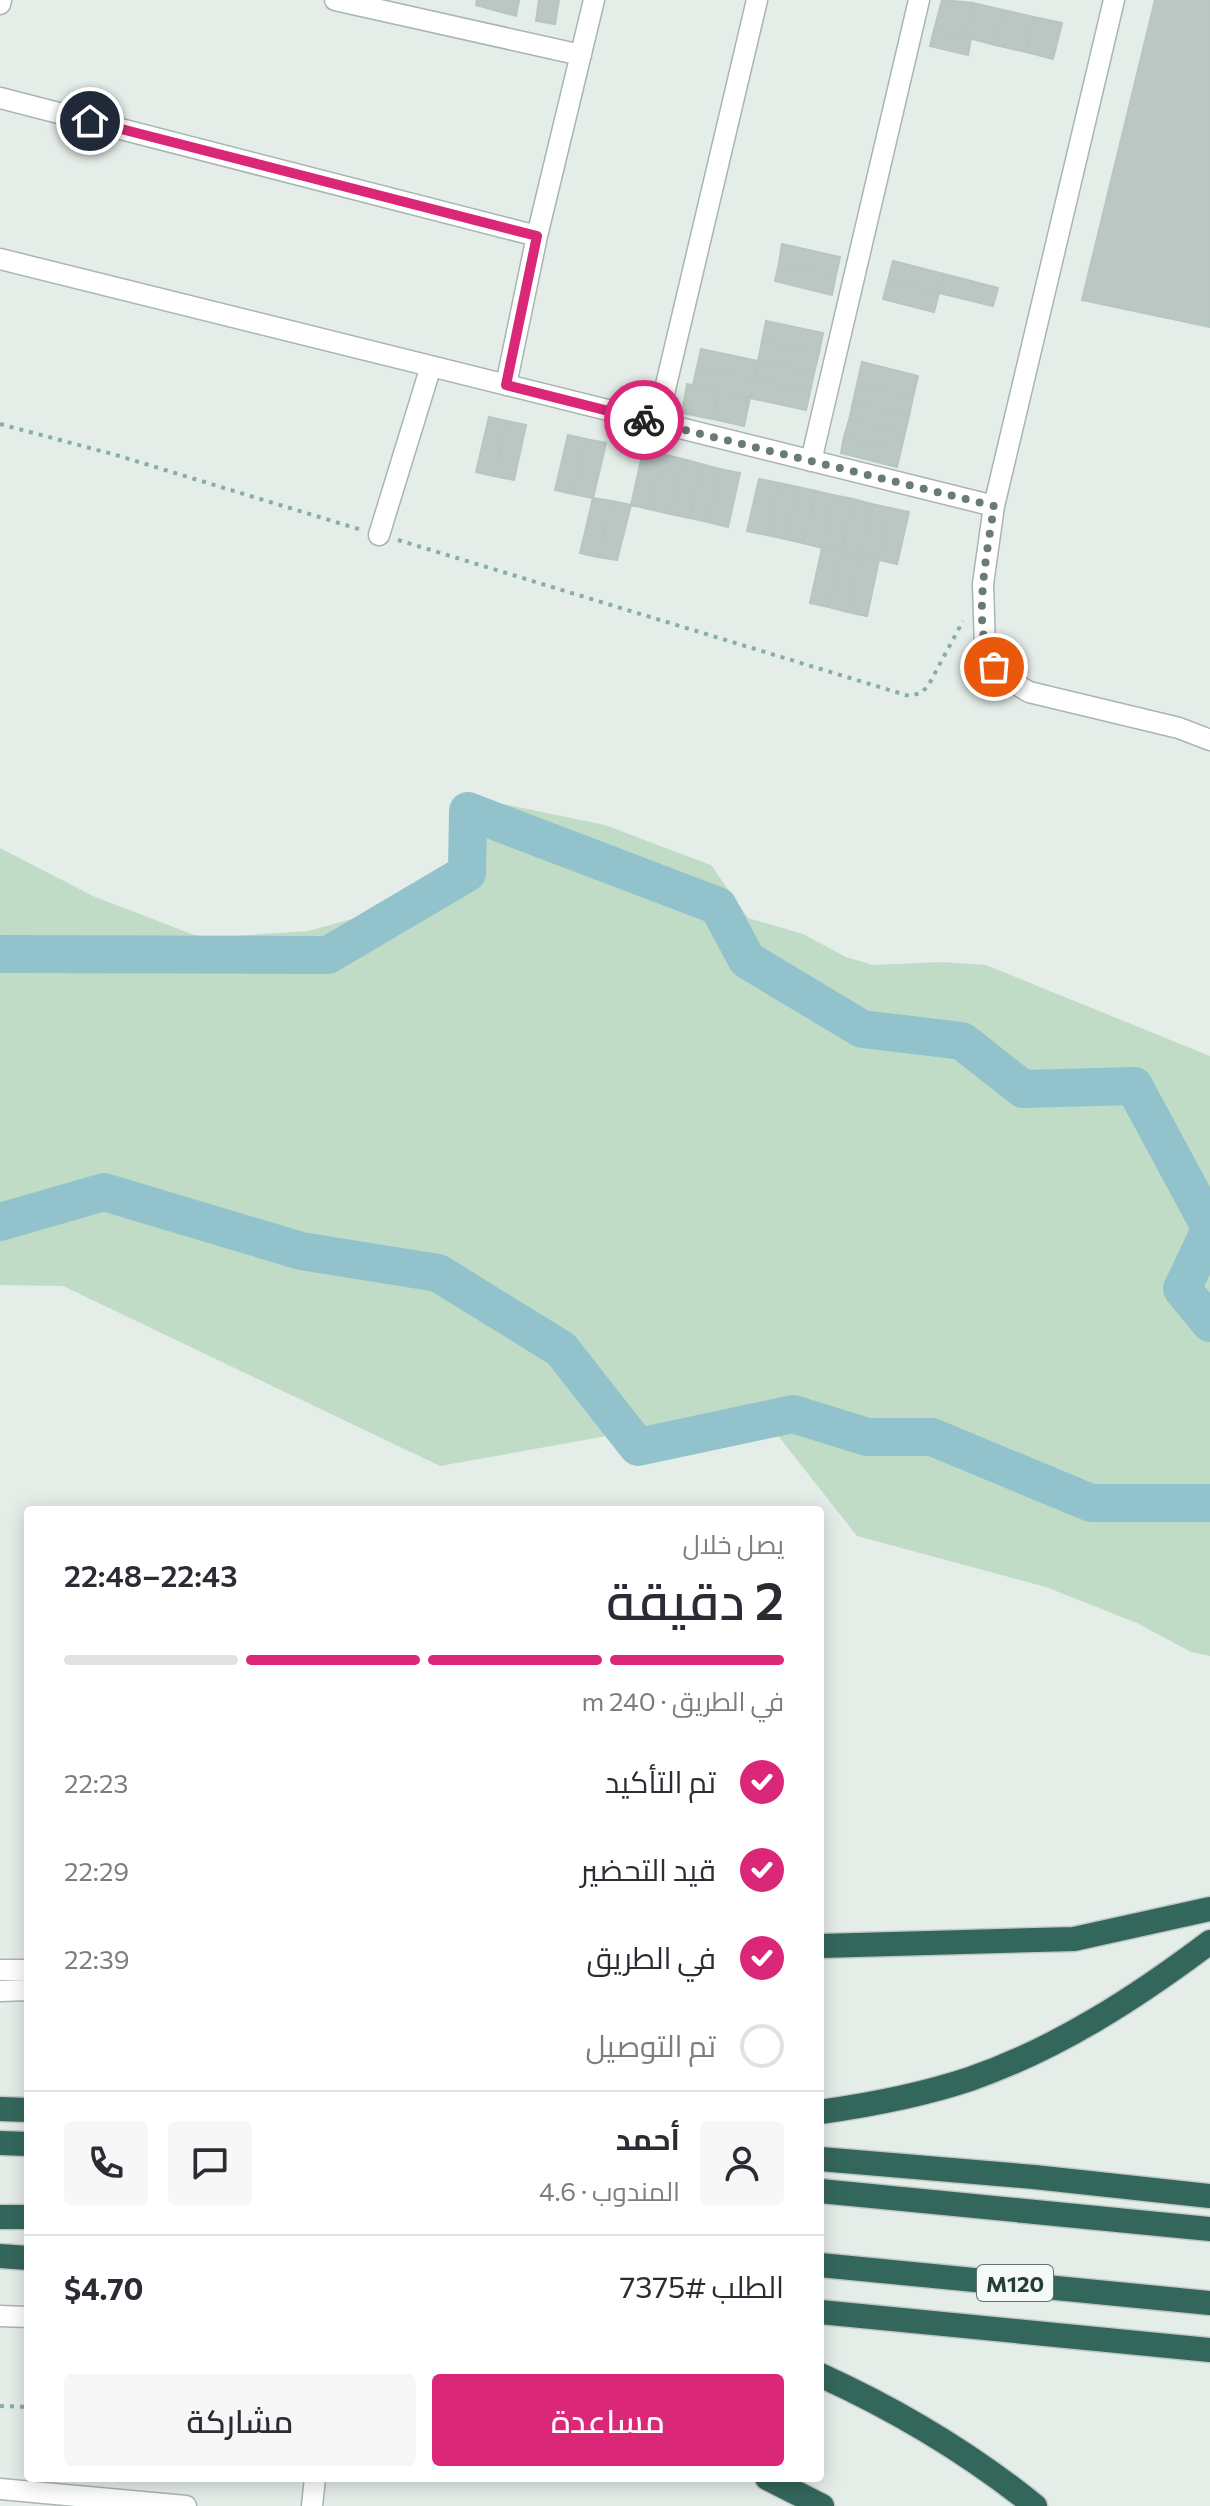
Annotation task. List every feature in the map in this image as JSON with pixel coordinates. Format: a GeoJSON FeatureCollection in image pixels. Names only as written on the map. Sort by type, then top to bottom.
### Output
{"type":"FeatureCollection","features":[{"type":"Feature","properties":{"kind":"highway"},"geometry":{"type":"LineString","coordinates":[[824,1946],[1074,1939],[1210,1909]]}},
{"type":"Feature","properties":{"kind":"highway"},"geometry":{"type":"LineString","coordinates":[[824,2111],[943,2086],[1023,2058],[1135,1996],[1210,1942]]}},
{"type":"Feature","properties":{"kind":"highway"},"geometry":{"type":"LineString","coordinates":[[0,2109],[24,2110]]}},
{"type":"Feature","properties":{"kind":"highway"},"geometry":{"type":"LineString","coordinates":[[0,2143],[24,2144]]}},
{"type":"Feature","properties":{"kind":"highway"},"geometry":{"type":"LineString","coordinates":[[824,2159],[1210,2196]]}},
{"type":"Feature","properties":{"kind":"highway"},"geometry":{"type":"LineString","coordinates":[[824,2191],[1210,2229]]}},
{"type":"Feature","properties":{"kind":"highway"},"geometry":{"type":"LineString","coordinates":[[0,2217],[24,2217]]}},
{"type":"Feature","properties":{"kind":"highway"},"geometry":{"type":"LineString","coordinates":[[0,2256],[24,2258]]}},
{"type":"Feature","properties":{"kind":"highway","name":"M120"},"geometry":{"type":"LineString","coordinates":[[824,2265],[1210,2303]]}},
{"type":"Feature","properties":{"kind":"highway"},"geometry":{"type":"LineString","coordinates":[[824,2312],[1210,2350]]}},
{"type":"Feature","properties":{"kind":"highway"},"geometry":{"type":"LineString","coordinates":[[824,2377],[884,2406],[964,2453],[1035,2506]]}},
{"type":"Feature","properties":{"kind":"highway"},"geometry":{"type":"LineString","coordinates":[[786,2484],[822,2506]]}},
{"type":"Feature","properties":{"kind":"street"},"geometry":{"type":"LineString","coordinates":[[335,0],[581,55]]}},
{"type":"Feature","properties":{"kind":"street"},"geometry":{"type":"LineString","coordinates":[[506,385],[537,236],[594,0]]}},
{"type":"Feature","properties":{"kind":"street"},"geometry":{"type":"LineString","coordinates":[[657,423],[757,0]]}},
{"type":"Feature","properties":{"kind":"street"},"geometry":{"type":"LineString","coordinates":[[811,461],[919,0]]}},
{"type":"Feature","properties":{"kind":"street"},"geometry":{"type":"LineString","coordinates":[[1107,1],[994,506],[983,584],[985,648],[994,667],[1010,682],[1029,692],[1179,728],[1210,740]]}},
{"type":"Feature","properties":{"kind":"street"},"geometry":{"type":"LineString","coordinates":[[0,98],[537,236]]}},
{"type":"Feature","properties":{"kind":"street"},"geometry":{"type":"LineString","coordinates":[[0,259],[994,506]]}},
{"type":"Feature","properties":{"kind":"street"},"geometry":{"type":"LineString","coordinates":[[379,535],[431,366]]}},
{"type":"Feature","properties":{"kind":"street"},"geometry":{"type":"LineString","coordinates":[[0,1970],[24,1970]]}},
{"type":"Feature","properties":{"kind":"street"},"geometry":{"type":"LineString","coordinates":[[0,1991],[24,1990]]}},
{"type":"Feature","properties":{"kind":"street"},"geometry":{"type":"LineString","coordinates":[[0,2316],[24,2317]]}},
{"type":"Feature","properties":{"kind":"street"},"geometry":{"type":"LineString","coordinates":[[312,2506],[315,2482]]}},
{"type":"Feature","properties":{"kind":"street"},"geometry":{"type":"LineString","coordinates":[[0,2489],[186,2506]]}},
{"type":"Feature","properties":{"kind":"path"},"geometry":{"type":"LineString","coordinates":[[0,424],[116,455],[909,696],[921,693],[928,686],[983,584]]}},
{"type":"Feature","properties":{"kind":"path"},"geometry":{"type":"LineString","coordinates":[[0,2406],[24,2407]]}},
{"type":"Feature","properties":{"kind":"green space"},"geometry":{"type":"Polygon","coordinates":[[[493,802],[605,825],[711,865],[748,918],[803,934],[846,957],[873,965],[942,962],[986,965],[1210,1056],[1210,1656],[1191,1652],[1137,1623],[1046,1587],[857,1536],[757,1409],[440,1466],[63,1286],[0,1285],[0,848],[93,896],[202,938],[308,931],[433,897],[493,802]]]}},
{"type":"Feature","properties":{"kind":"building"},"geometry":{"type":"Polygon","coordinates":[[[477,0],[519,0],[516,16],[476,5],[477,0]]]}},
{"type":"Feature","properties":{"kind":"building"},"geometry":{"type":"Polygon","coordinates":[[[539,0],[559,0],[555,24],[536,21],[539,0]]]}},
{"type":"Feature","properties":{"kind":"building"},"geometry":{"type":"Polygon","coordinates":[[[942,0],[973,3],[965,37],[934,30],[942,0]]]}},
{"type":"Feature","properties":{"kind":"building"},"geometry":{"type":"Polygon","coordinates":[[[1155,0],[1210,0],[1210,327],[1082,300],[1155,0]]]}},
{"type":"Feature","properties":{"kind":"building"},"geometry":{"type":"Polygon","coordinates":[[[973,3],[1003,10],[995,45],[965,37],[973,3]]]}},
{"type":"Feature","properties":{"kind":"building"},"geometry":{"type":"Polygon","coordinates":[[[1003,10],[1034,17],[1026,52],[995,45],[1003,10]]]}},
{"type":"Feature","properties":{"kind":"building"},"geometry":{"type":"Polygon","coordinates":[[[1034,17],[1062,23],[1053,59],[1026,52],[1034,17]]]}},
{"type":"Feature","properties":{"kind":"building"},"geometry":{"type":"Polygon","coordinates":[[[934,30],[971,39],[968,55],[930,46],[934,30]]]}},
{"type":"Feature","properties":{"kind":"building"},"geometry":{"type":"Polygon","coordinates":[[[782,244],[840,257],[836,275],[779,263],[782,244]]]}},
{"type":"Feature","properties":{"kind":"building"},"geometry":{"type":"Polygon","coordinates":[[[893,261],[944,274],[939,293],[888,280],[893,261]]]}},
{"type":"Feature","properties":{"kind":"building"},"geometry":{"type":"Polygon","coordinates":[[[779,263],[836,275],[832,295],[775,281],[779,263]]]}},
{"type":"Feature","properties":{"kind":"building"},"geometry":{"type":"Polygon","coordinates":[[[944,274],[998,288],[993,306],[939,293],[944,274]]]}},
{"type":"Feature","properties":{"kind":"building"},"geometry":{"type":"Polygon","coordinates":[[[888,280],[939,293],[934,312],[883,299],[888,280]]]}},
{"type":"Feature","properties":{"kind":"building"},"geometry":{"type":"Polygon","coordinates":[[[766,321],[823,333],[819,353],[762,341],[766,321]]]}},
{"type":"Feature","properties":{"kind":"building"},"geometry":{"type":"Polygon","coordinates":[[[762,341],[819,353],[814,373],[758,361],[762,341]]]}},
{"type":"Feature","properties":{"kind":"building"},"geometry":{"type":"Polygon","coordinates":[[[701,349],[758,361],[754,379],[697,367],[701,349]]]}},
{"type":"Feature","properties":{"kind":"building"},"geometry":{"type":"Polygon","coordinates":[[[758,361],[814,373],[810,392],[754,379],[758,361]]]}},
{"type":"Feature","properties":{"kind":"building"},"geometry":{"type":"Polygon","coordinates":[[[862,362],[918,376],[913,397],[857,384],[862,362]]]}},
{"type":"Feature","properties":{"kind":"building"},"geometry":{"type":"Polygon","coordinates":[[[697,367],[754,379],[750,398],[693,385],[697,367]]]}},
{"type":"Feature","properties":{"kind":"building"},"geometry":{"type":"Polygon","coordinates":[[[754,379],[810,392],[806,410],[750,398],[754,379]]]}},
{"type":"Feature","properties":{"kind":"building"},"geometry":{"type":"Polygon","coordinates":[[[687,384],[719,391],[713,419],[682,413],[687,384]]]}},
{"type":"Feature","properties":{"kind":"building"},"geometry":{"type":"Polygon","coordinates":[[[857,384],[913,397],[909,416],[853,402],[857,384]]]}},
{"type":"Feature","properties":{"kind":"building"},"geometry":{"type":"Polygon","coordinates":[[[719,391],[750,398],[744,426],[713,419],[719,391]]]}},
{"type":"Feature","properties":{"kind":"building"},"geometry":{"type":"Polygon","coordinates":[[[853,402],[909,416],[905,433],[849,420],[853,402]]]}},
{"type":"Feature","properties":{"kind":"building"},"geometry":{"type":"Polygon","coordinates":[[[489,417],[507,421],[494,476],[476,472],[489,417]]]}},
{"type":"Feature","properties":{"kind":"building"},"geometry":{"type":"Polygon","coordinates":[[[849,420],[905,433],[901,450],[844,437],[849,420]]]}},
{"type":"Feature","properties":{"kind":"building"},"geometry":{"type":"Polygon","coordinates":[[[507,421],[526,425],[514,480],[494,476],[507,421]]]}},
{"type":"Feature","properties":{"kind":"building"},"geometry":{"type":"Polygon","coordinates":[[[568,435],[586,439],[573,494],[555,490],[568,435]]]}},
{"type":"Feature","properties":{"kind":"building"},"geometry":{"type":"Polygon","coordinates":[[[844,437],[901,450],[897,467],[841,453],[844,437]]]}},
{"type":"Feature","properties":{"kind":"building"},"geometry":{"type":"Polygon","coordinates":[[[586,439],[606,443],[593,498],[573,494],[586,439]]]}},
{"type":"Feature","properties":{"kind":"building"},"geometry":{"type":"Polygon","coordinates":[[[643,451],[662,454],[649,509],[631,505],[643,451]]]}},
{"type":"Feature","properties":{"kind":"building"},"geometry":{"type":"Polygon","coordinates":[[[662,454],[683,459],[670,514],[649,509],[662,454]]]}},
{"type":"Feature","properties":{"kind":"building"},"geometry":{"type":"Polygon","coordinates":[[[683,459],[701,464],[690,518],[670,514],[683,459]]]}},
{"type":"Feature","properties":{"kind":"building"},"geometry":{"type":"Polygon","coordinates":[[[701,464],[720,469],[708,522],[690,518],[701,464]]]}},
{"type":"Feature","properties":{"kind":"building"},"geometry":{"type":"Polygon","coordinates":[[[720,469],[740,473],[728,527],[708,522],[720,469]]]}},
{"type":"Feature","properties":{"kind":"building"},"geometry":{"type":"Polygon","coordinates":[[[759,479],[779,483],[767,535],[747,531],[759,479]]]}},
{"type":"Feature","properties":{"kind":"building"},"geometry":{"type":"Polygon","coordinates":[[[779,483],[798,487],[785,539],[767,535],[779,483]]]}},
{"type":"Feature","properties":{"kind":"building"},"geometry":{"type":"Polygon","coordinates":[[[798,487],[816,491],[803,543],[785,539],[798,487]]]}},
{"type":"Feature","properties":{"kind":"building"},"geometry":{"type":"Polygon","coordinates":[[[816,491],[833,495],[822,548],[803,543],[816,491]]]}},
{"type":"Feature","properties":{"kind":"building"},"geometry":{"type":"Polygon","coordinates":[[[833,495],[853,499],[841,552],[822,548],[833,495]]]}},
{"type":"Feature","properties":{"kind":"building"},"geometry":{"type":"Polygon","coordinates":[[[593,498],[612,501],[598,557],[580,553],[593,498]]]}},
{"type":"Feature","properties":{"kind":"building"},"geometry":{"type":"Polygon","coordinates":[[[853,499],[872,504],[860,556],[841,552],[853,499]]]}},
{"type":"Feature","properties":{"kind":"building"},"geometry":{"type":"Polygon","coordinates":[[[612,501],[631,505],[617,560],[598,557],[612,501]]]}},
{"type":"Feature","properties":{"kind":"building"},"geometry":{"type":"Polygon","coordinates":[[[872,504],[890,508],[879,560],[860,556],[872,504]]]}},
{"type":"Feature","properties":{"kind":"building"},"geometry":{"type":"Polygon","coordinates":[[[890,508],[909,512],[897,564],[879,560],[890,508]]]}},
{"type":"Feature","properties":{"kind":"building"},"geometry":{"type":"Polygon","coordinates":[[[822,548],[841,552],[829,607],[810,603],[822,548]]]}},
{"type":"Feature","properties":{"kind":"building"},"geometry":{"type":"Polygon","coordinates":[[[841,552],[860,556],[847,612],[829,607],[841,552]]]}},
{"type":"Feature","properties":{"kind":"building"},"geometry":{"type":"Polygon","coordinates":[[[860,556],[879,560],[867,616],[847,612],[860,556]]]}},
{"type":"Feature","properties":{"kind":"waterway"},"geometry":{"type":"LineString","coordinates":[[0,954],[328,955],[467,873],[468,811],[718,906],[747,960],[862,1029],[962,1041],[1023,1089],[1134,1086],[1210,1227]]}},
{"type":"Feature","properties":{"kind":"waterway"},"geometry":{"type":"LineString","coordinates":[[0,1222],[104,1192],[301,1251],[438,1273],[561,1349],[638,1447],[793,1414],[867,1437],[932,1437],[1091,1503],[1210,1503]]}},
{"type":"Feature","properties":{"kind":"waterway"},"geometry":{"type":"LineString","coordinates":[[1210,1230],[1182,1289],[1210,1323]]}},
{"type":"Feature","properties":{"kind":"way so far"},"geometry":{"type":"LineString","coordinates":[[644,420],[994,506],[983,584],[985,648],[994,667]]}},
{"type":"Feature","properties":{"kind":"route"},"geometry":{"type":"LineString","coordinates":[[90,121],[537,236],[506,385],[644,420]]}}]}
